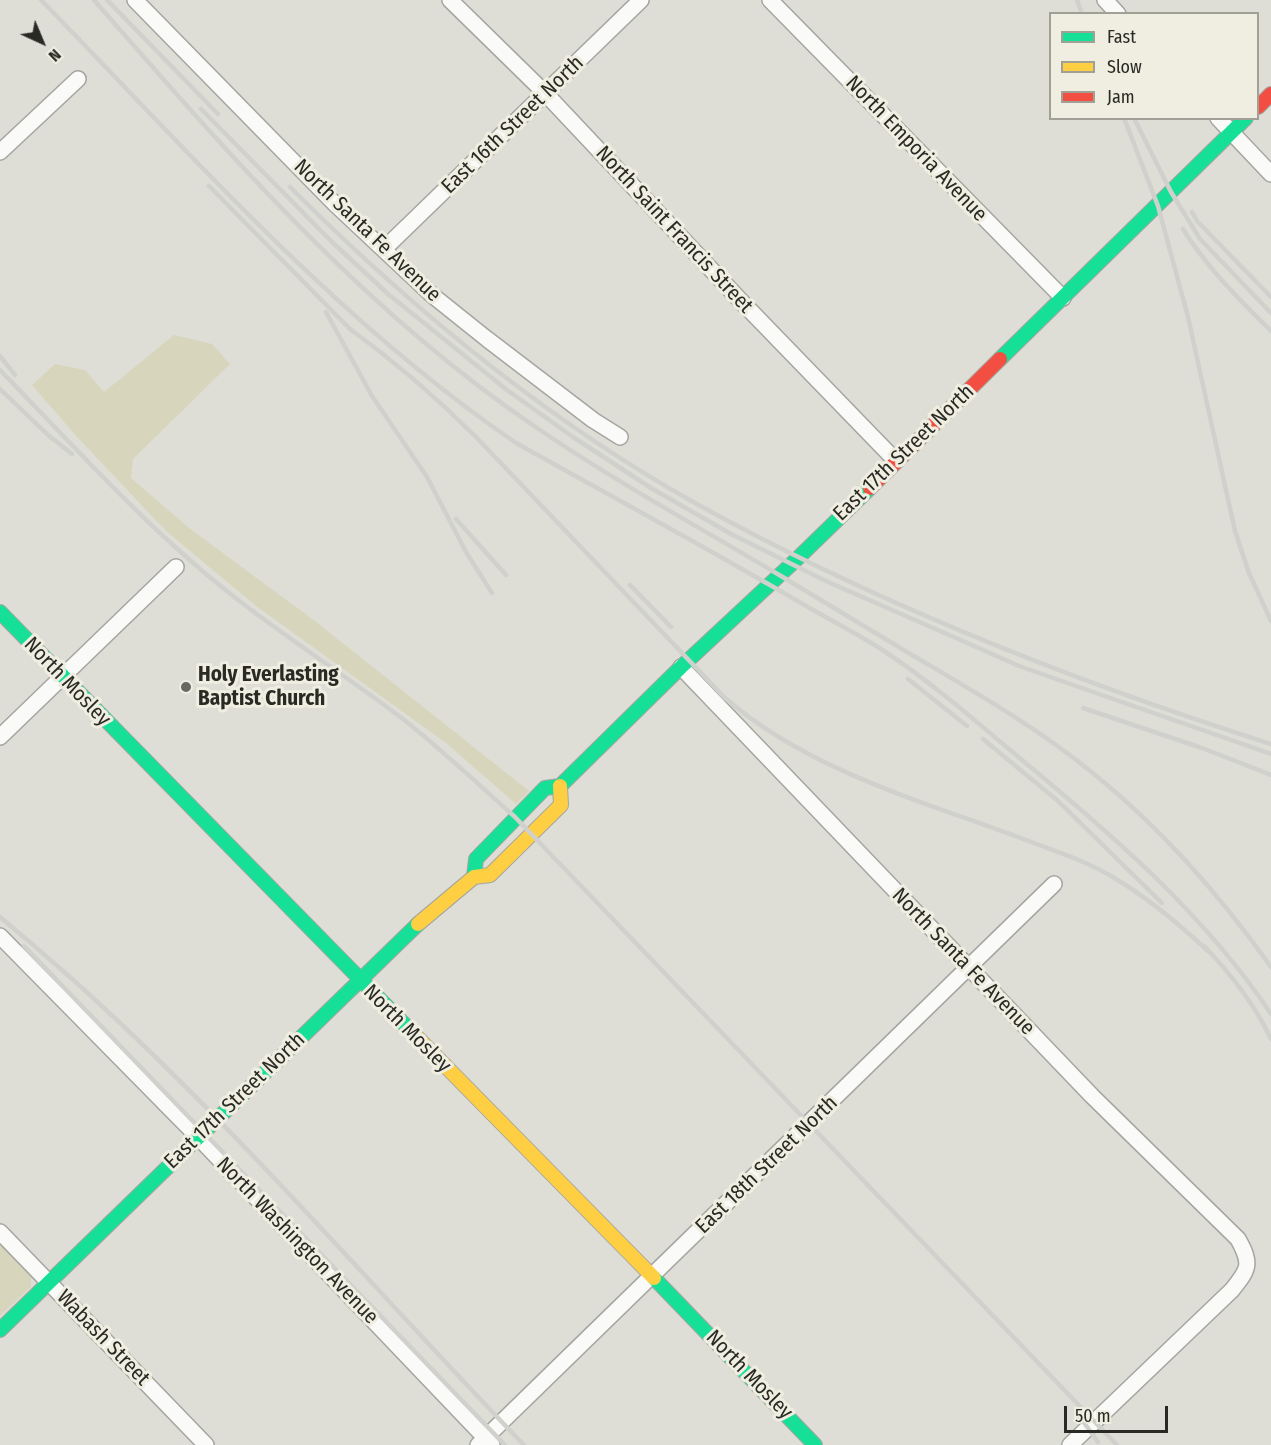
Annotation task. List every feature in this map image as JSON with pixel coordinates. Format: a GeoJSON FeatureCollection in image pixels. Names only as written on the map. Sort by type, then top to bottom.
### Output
{"type":"FeatureCollection","features":[{"type":"Feature","properties":{"kind":"street","name":"North Saint Francis Street"},"geometry":{"type":"LineString","coordinates":[[450,0],[545,93],[896,462]]}},
{"type":"Feature","properties":{"kind":"street","name":"East 16th Street North"},"geometry":{"type":"LineString","coordinates":[[384,249],[641,0]]}},
{"type":"Feature","properties":{"kind":"street","name":"North Emporia Avenue"},"geometry":{"type":"LineString","coordinates":[[770,0],[1063,298]]}},
{"type":"Feature","properties":{"kind":"street"},"geometry":{"type":"LineString","coordinates":[[1105,0],[1116,12]]}},
{"type":"Feature","properties":{"kind":"street","name":"North Santa Fe Avenue"},"geometry":{"type":"LineString","coordinates":[[143,2],[349,217],[432,295],[593,420],[620,437]]}},
{"type":"Feature","properties":{"kind":"street"},"geometry":{"type":"LineString","coordinates":[[0,152],[78,80]]}},
{"type":"Feature","properties":{"kind":"street"},"geometry":{"type":"LineString","coordinates":[[1259,105],[1271,94]]}},
{"type":"Feature","properties":{"kind":"street"},"geometry":{"type":"LineString","coordinates":[[1220,120],[1271,174]]}},
{"type":"Feature","properties":{"kind":"street","name":"East 17th Street North"},"geometry":{"type":"LineString","coordinates":[[474,877],[476,859],[515,817],[545,788],[560,786],[896,462],[1244,120]]}},
{"type":"Feature","properties":{"kind":"street"},"geometry":{"type":"LineString","coordinates":[[0,737],[176,567]]}},
{"type":"Feature","properties":{"kind":"street","name":"North Mosley"},"geometry":{"type":"LineString","coordinates":[[0,612],[360,981],[653,1276],[815,1445]]}},
{"type":"Feature","properties":{"kind":"street","name":"North Santa Fe Avenue"},"geometry":{"type":"LineString","coordinates":[[681,667],[1092,1096],[1238,1239],[1247,1256],[1247,1271],[1232,1290],[1070,1445]]}},
{"type":"Feature","properties":{"kind":"street","name":"East 17th Street North"},"geometry":{"type":"LineString","coordinates":[[0,1330],[416,926],[474,877],[490,875],[553,814],[561,805],[560,786]]}},
{"type":"Feature","properties":{"kind":"street","name":"East 18th Street North"},"geometry":{"type":"LineString","coordinates":[[485,1443],[1054,884]]}},
{"type":"Feature","properties":{"kind":"street","name":"North Washington Avenue"},"geometry":{"type":"LineString","coordinates":[[0,936],[198,1137],[485,1443]]}},
{"type":"Feature","properties":{"kind":"street","name":"Wabash Street"},"geometry":{"type":"LineString","coordinates":[[0,1232],[206,1445]]}},
{"type":"Feature","properties":{"kind":"green space"},"geometry":{"type":"Polygon","coordinates":[[[174,335],[212,344],[230,364],[133,459],[131,478],[189,528],[315,621],[529,791],[516,804],[446,743],[256,606],[166,531],[78,438],[32,385],[55,364],[85,370],[104,392],[174,335]]]}},
{"type":"Feature","properties":{"kind":"green space"},"geometry":{"type":"Polygon","coordinates":[[[0,1243],[31,1275],[31,1287],[0,1316],[0,1243]]]}},
{"type":"Feature","properties":{"kind":"railway"},"geometry":{"type":"LineString","coordinates":[[41,0],[268,234],[388,344],[450,395],[516,443],[864,639],[918,675],[968,714],[1120,844],[1216,942],[1271,1014]]}},
{"type":"Feature","properties":{"kind":"railway"},"geometry":{"type":"LineString","coordinates":[[94,0],[248,173],[302,229],[414,334],[474,383],[567,448],[979,695],[1072,757],[1119,795],[1189,864],[1232,914],[1271,967]]}},
{"type":"Feature","properties":{"kind":"railway"},"geometry":{"type":"LineString","coordinates":[[107,0],[218,114]]}},
{"type":"Feature","properties":{"kind":"railway"},"geometry":{"type":"LineString","coordinates":[[1077,0],[1081,12]]}},
{"type":"Feature","properties":{"kind":"railway"},"geometry":{"type":"LineString","coordinates":[[201,109],[331,241],[388,294],[507,390],[651,488],[731,534],[828,582],[1019,666],[1271,754]]}},
{"type":"Feature","properties":{"kind":"railway"},"geometry":{"type":"LineString","coordinates":[[1125,120],[1158,206],[1188,317],[1235,531],[1249,573],[1271,621]]}},
{"type":"Feature","properties":{"kind":"railway"},"geometry":{"type":"LineString","coordinates":[[1135,120],[1171,192],[1200,239],[1271,313]]}},
{"type":"Feature","properties":{"kind":"railway"},"geometry":{"type":"LineString","coordinates":[[209,186],[350,329],[399,367],[461,422],[724,697],[756,722],[790,744],[864,780],[1089,864],[1150,902],[1208,951]]}},
{"type":"Feature","properties":{"kind":"railway"},"geometry":{"type":"LineString","coordinates":[[290,187],[383,276],[482,359],[585,435],[695,503],[834,574],[977,638],[1123,694],[1271,744]]}},
{"type":"Feature","properties":{"kind":"railway"},"geometry":{"type":"LineString","coordinates":[[1192,212],[1197,221],[1271,297]]}},
{"type":"Feature","properties":{"kind":"railway"},"geometry":{"type":"LineString","coordinates":[[1183,229],[1213,270],[1271,331]]}},
{"type":"Feature","properties":{"kind":"railway"},"geometry":{"type":"LineString","coordinates":[[326,312],[372,396],[427,477],[466,552],[492,593]]}},
{"type":"Feature","properties":{"kind":"railway"},"geometry":{"type":"LineString","coordinates":[[0,356],[15,375]]}},
{"type":"Feature","properties":{"kind":"railway"},"geometry":{"type":"LineString","coordinates":[[0,370],[108,482],[193,563],[267,622],[403,719],[515,817],[1117,1445]]}},
{"type":"Feature","properties":{"kind":"railway"},"geometry":{"type":"LineString","coordinates":[[0,389],[48,435],[72,454]]}},
{"type":"Feature","properties":{"kind":"railway"},"geometry":{"type":"LineString","coordinates":[[456,519],[506,575]]}},
{"type":"Feature","properties":{"kind":"railway"},"geometry":{"type":"LineString","coordinates":[[630,585],[671,627]]}},
{"type":"Feature","properties":{"kind":"railway"},"geometry":{"type":"LineString","coordinates":[[908,679],[967,726]]}},
{"type":"Feature","properties":{"kind":"railway"},"geometry":{"type":"LineString","coordinates":[[1083,708],[1202,748],[1271,775]]}},
{"type":"Feature","properties":{"kind":"railway"},"geometry":{"type":"LineString","coordinates":[[983,739],[1058,801],[1162,903]]}},
{"type":"Feature","properties":{"kind":"railway"},"geometry":{"type":"LineString","coordinates":[[0,917],[90,995],[172,1073],[274,1178],[524,1445]]}},
{"type":"Feature","properties":{"kind":"railway"},"geometry":{"type":"LineString","coordinates":[[24,946],[505,1445]]}},
{"type":"Feature","properties":{"kind":"railway"},"geometry":{"type":"LineString","coordinates":[[1204,946],[1241,990],[1271,1039]]}},
{"type":"Feature","properties":{"kind":"railway"},"geometry":{"type":"LineString","coordinates":[[1077,1413],[1098,1442]]}},
{"type":"Feature","properties":{"kind":"traffic: fast"},"geometry":{"type":"LineString","coordinates":[[1000,359],[1244,120]]}},
{"type":"Feature","properties":{"kind":"traffic: fast"},"geometry":{"type":"LineString","coordinates":[[474,877],[476,859],[545,788],[560,786],[681,667],[870,488]]}},
{"type":"Feature","properties":{"kind":"traffic: fast"},"geometry":{"type":"LineString","coordinates":[[0,612],[410,1030]]}},
{"type":"Feature","properties":{"kind":"traffic: fast"},"geometry":{"type":"LineString","coordinates":[[0,1330],[418,924]]}},
{"type":"Feature","properties":{"kind":"traffic: fast"},"geometry":{"type":"LineString","coordinates":[[654,1278],[815,1445]]}},
{"type":"Feature","properties":{"kind":"traffic: slow"},"geometry":{"type":"LineString","coordinates":[[418,924],[474,877],[490,875],[561,805],[560,786]]}},
{"type":"Feature","properties":{"kind":"traffic: slow"},"geometry":{"type":"LineString","coordinates":[[410,1030],[654,1278]]}},
{"type":"Feature","properties":{"kind":"traffic: jam"},"geometry":{"type":"LineString","coordinates":[[1259,106],[1271,94]]}},
{"type":"Feature","properties":{"kind":"traffic: jam"},"geometry":{"type":"LineString","coordinates":[[870,488],[1000,359]]}},
{"type":"Feature","properties":{"kind":"place","name":"Holy Everlasting Baptist Church"},"geometry":{"type":"Point","coordinates":[186,687]}}]}
